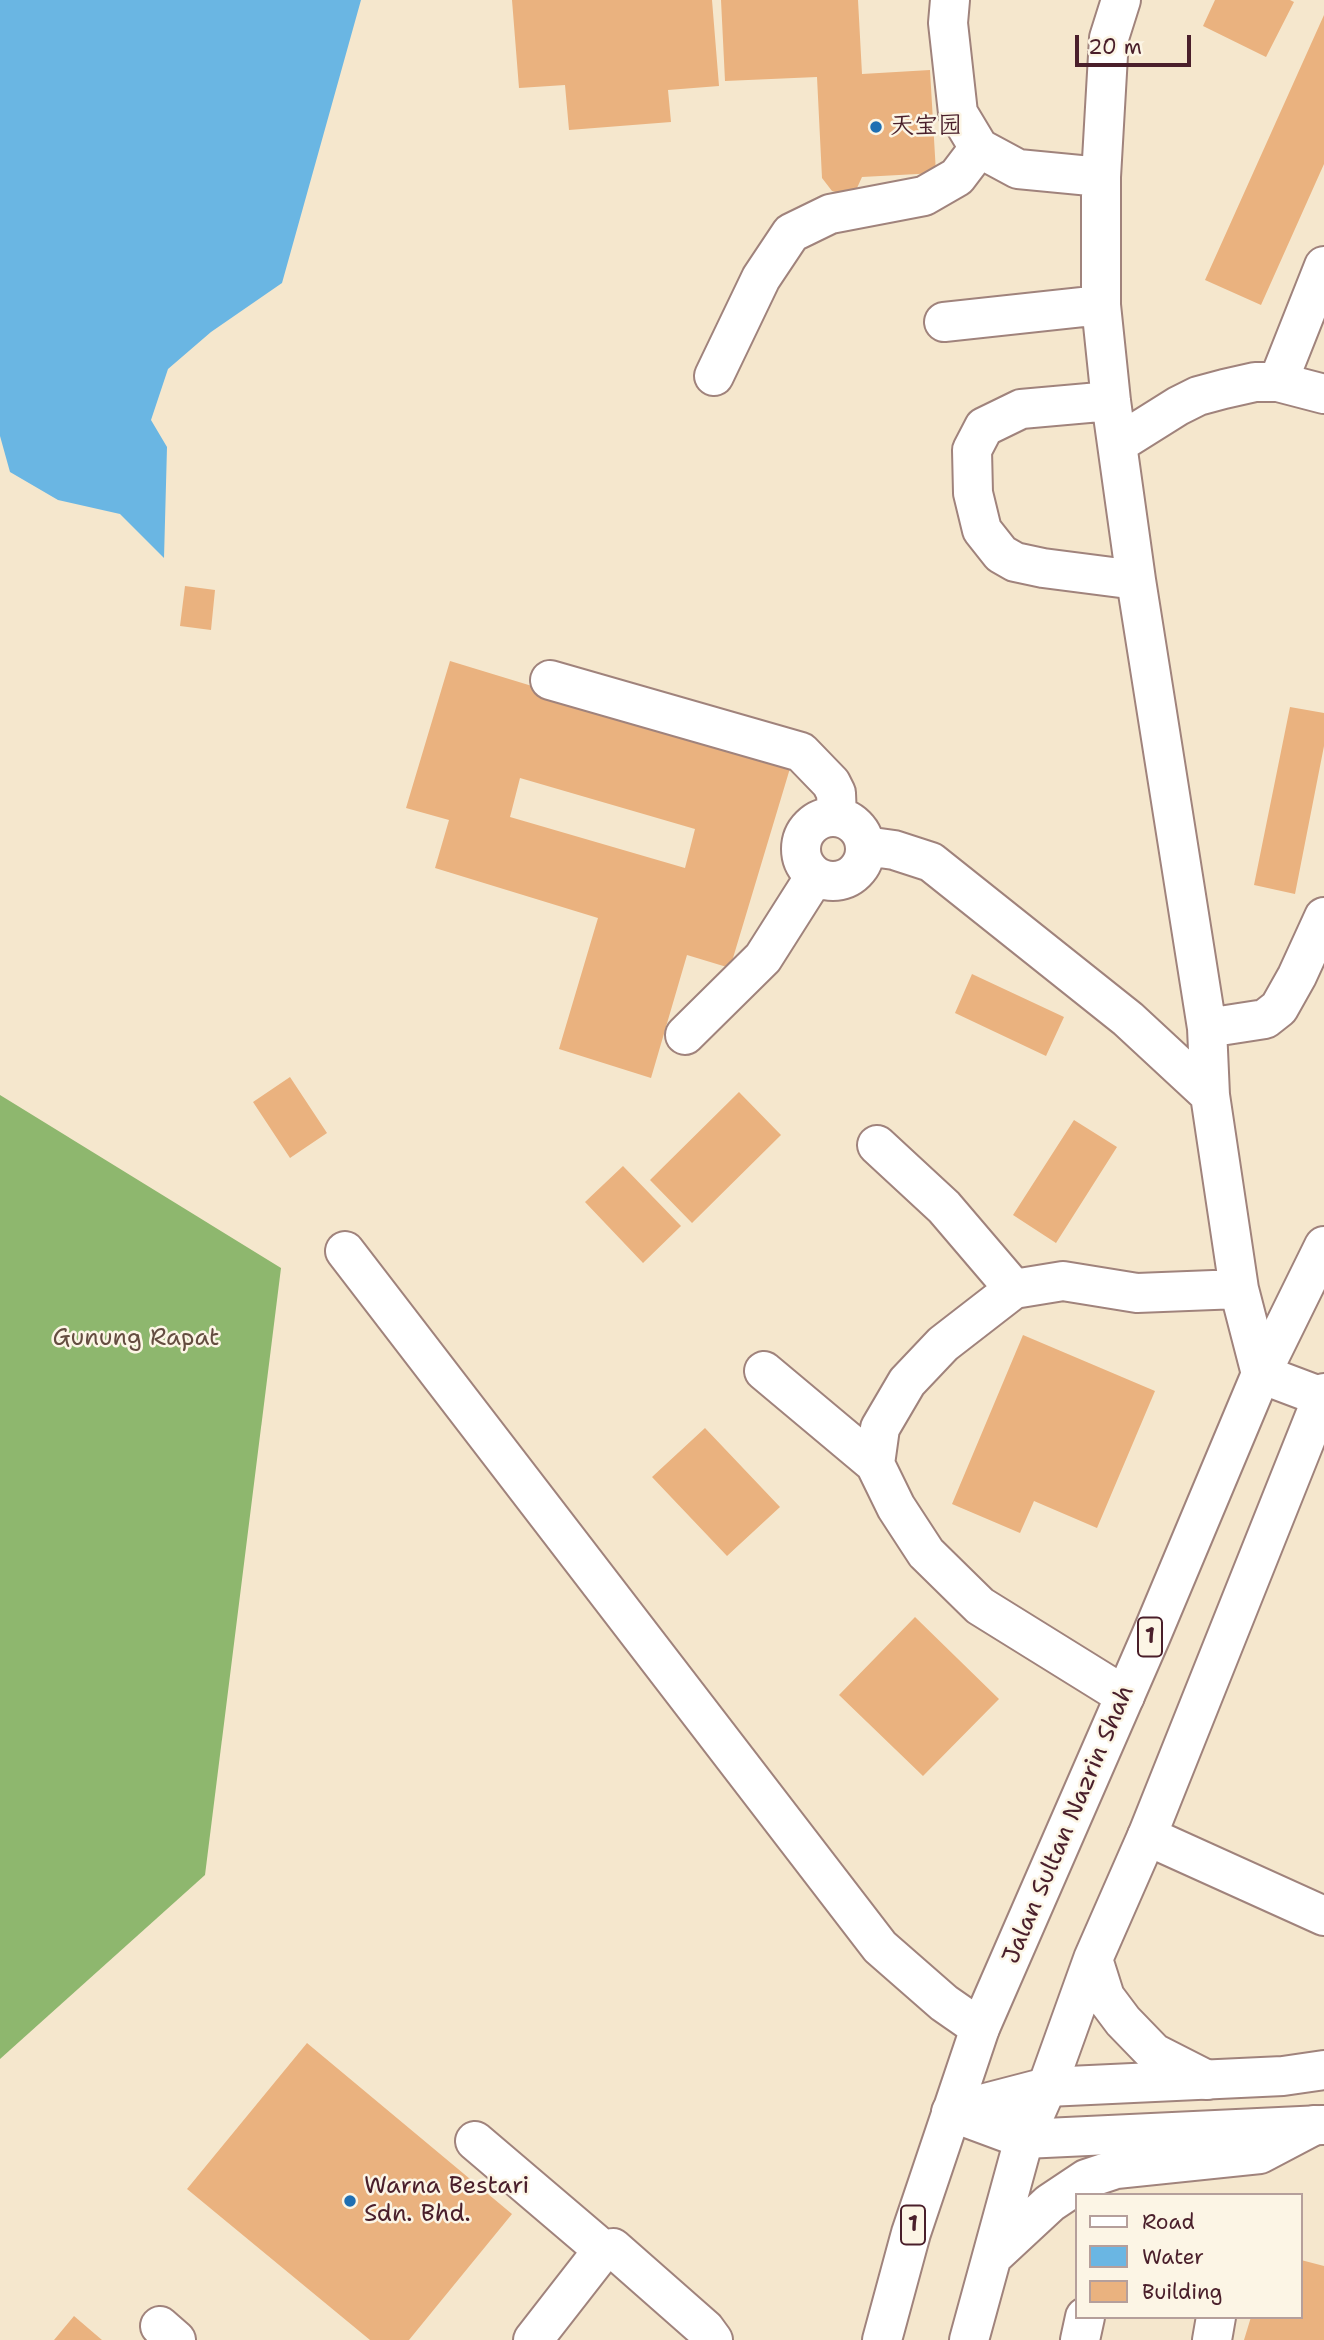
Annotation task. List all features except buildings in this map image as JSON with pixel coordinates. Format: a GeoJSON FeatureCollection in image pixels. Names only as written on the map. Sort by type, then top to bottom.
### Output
{"type":"FeatureCollection","features":[{"type":"Feature","properties":{"kind":"main road"},"geometry":{"type":"LineString","coordinates":[[950,0],[948,23],[958,113],[979,148],[1018,169],[1101,177]]}},
{"type":"Feature","properties":{"kind":"main road"},"geometry":{"type":"LineString","coordinates":[[969,2340],[1024,2139],[1093,1959],[1147,1836],[1323,1395],[1261,1374],[1239,1289],[1210,1095],[1206,1028],[1136,580],[1119,443],[1111,401],[1101,306],[1101,177],[1109,38],[1121,0]]}},
{"type":"Feature","properties":{"kind":"main road"},"geometry":{"type":"LineString","coordinates":[[714,376],[761,278],[791,233],[830,214],[924,196],[957,177],[979,148]]}},
{"type":"Feature","properties":{"kind":"main road"},"geometry":{"type":"LineString","coordinates":[[1278,382],[1324,266]]}},
{"type":"Feature","properties":{"kind":"main road"},"geometry":{"type":"LineString","coordinates":[[944,322],[1101,306]]}},
{"type":"Feature","properties":{"kind":"main road"},"geometry":{"type":"LineString","coordinates":[[1119,443],[1198,396],[1255,382],[1278,382],[1324,394]]}},
{"type":"Feature","properties":{"kind":"main road"},"geometry":{"type":"LineString","coordinates":[[1111,401],[1021,409],[984,427],[972,450],[973,493],[982,530],[1001,554],[1015,562],[1136,580]]}},
{"type":"Feature","properties":{"kind":"main road"},"geometry":{"type":"LineString","coordinates":[[550,680],[801,752],[831,783],[836,793],[837,817]]}},
{"type":"Feature","properties":{"kind":"main road"},"geometry":{"type":"LineString","coordinates":[[837,817],[850,822],[860,832],[865,846],[863,861],[855,873],[828,881],[815,876],[805,865],[801,851],[803,837],[810,825],[837,817]]}},
{"type":"Feature","properties":{"kind":"main road"},"geometry":{"type":"LineString","coordinates":[[865,846],[894,850],[931,863],[1128,1019],[1210,1095]]}},
{"type":"Feature","properties":{"kind":"main road"},"geometry":{"type":"LineString","coordinates":[[685,1035],[763,958],[815,876]]}},
{"type":"Feature","properties":{"kind":"main road"},"geometry":{"type":"LineString","coordinates":[[1206,1028],[1265,1019],[1279,1007],[1297,976],[1324,917]]}},
{"type":"Feature","properties":{"kind":"main road"},"geometry":{"type":"LineString","coordinates":[[877,1144],[944,1207],[1014,1289]]}},
{"type":"Feature","properties":{"kind":"main road","name":"Jalan Sultan Nazrin Shah"},"geometry":{"type":"LineString","coordinates":[[882,2340],[911,2233],[980,2028],[1125,1696],[1261,1374],[1324,1246]]}},
{"type":"Feature","properties":{"kind":"main road"},"geometry":{"type":"LineString","coordinates":[[345,1251],[880,1947],[944,2003],[980,2028]]}},
{"type":"Feature","properties":{"kind":"main road"},"geometry":{"type":"LineString","coordinates":[[875,1464],[880,1428],[908,1382],[943,1344],[1014,1289],[1063,1281],[1137,1293],[1239,1289]]}},
{"type":"Feature","properties":{"kind":"main road"},"geometry":{"type":"LineString","coordinates":[[764,1371],[875,1464],[896,1507],[926,1553],[980,1606],[1125,1696]]}},
{"type":"Feature","properties":{"kind":"main road"},"geometry":{"type":"LineString","coordinates":[[1147,1836],[1324,1916]]}},
{"type":"Feature","properties":{"kind":"main road"},"geometry":{"type":"LineString","coordinates":[[1093,1959],[1105,1997],[1123,2021],[1154,2053],[1207,2080]]}},
{"type":"Feature","properties":{"kind":"main road"},"geometry":{"type":"LineString","coordinates":[[951,2112],[1046,2087],[1283,2076],[1324,2070]]}},
{"type":"Feature","properties":{"kind":"main road"},"geometry":{"type":"LineString","coordinates":[[951,2112],[1024,2139],[1320,2125]]}},
{"type":"Feature","properties":{"kind":"main road"},"geometry":{"type":"LineString","coordinates":[[994,2255],[1050,2203],[1086,2179],[1116,2169],[1260,2154],[1320,2125]]}},
{"type":"Feature","properties":{"kind":"main road"},"geometry":{"type":"LineString","coordinates":[[475,2141],[603,2250]]}},
{"type":"Feature","properties":{"kind":"main road"},"geometry":{"type":"LineString","coordinates":[[533,2340],[603,2250],[613,2248],[705,2329],[713,2340]]}},
{"type":"Feature","properties":{"kind":"main road"},"geometry":{"type":"LineString","coordinates":[[1080,2340],[1085,2319]]}},
{"type":"Feature","properties":{"kind":"main road"},"geometry":{"type":"LineString","coordinates":[[1212,2340],[1216,2319]]}},
{"type":"Feature","properties":{"kind":"green space","name":"Gunung Rapat"},"geometry":{"type":"Polygon","coordinates":[[[0,1095],[281,1268],[205,1875],[0,2059],[0,1095]]]}},
{"type":"Feature","properties":{"kind":"water"},"geometry":{"type":"Polygon","coordinates":[[[0,0],[361,0],[282,283],[211,332],[168,369],[151,420],[167,447],[164,558],[120,514],[58,500],[10,472],[0,436],[0,0]]]}},
{"type":"Feature","properties":{"kind":"place","name":"天宝园"},"geometry":{"type":"Point","coordinates":[876,127]}},
{"type":"Feature","properties":{"kind":"place","name":"Warna Bestari Sdn. Bhd."},"geometry":{"type":"Point","coordinates":[350,2201]}}]}
